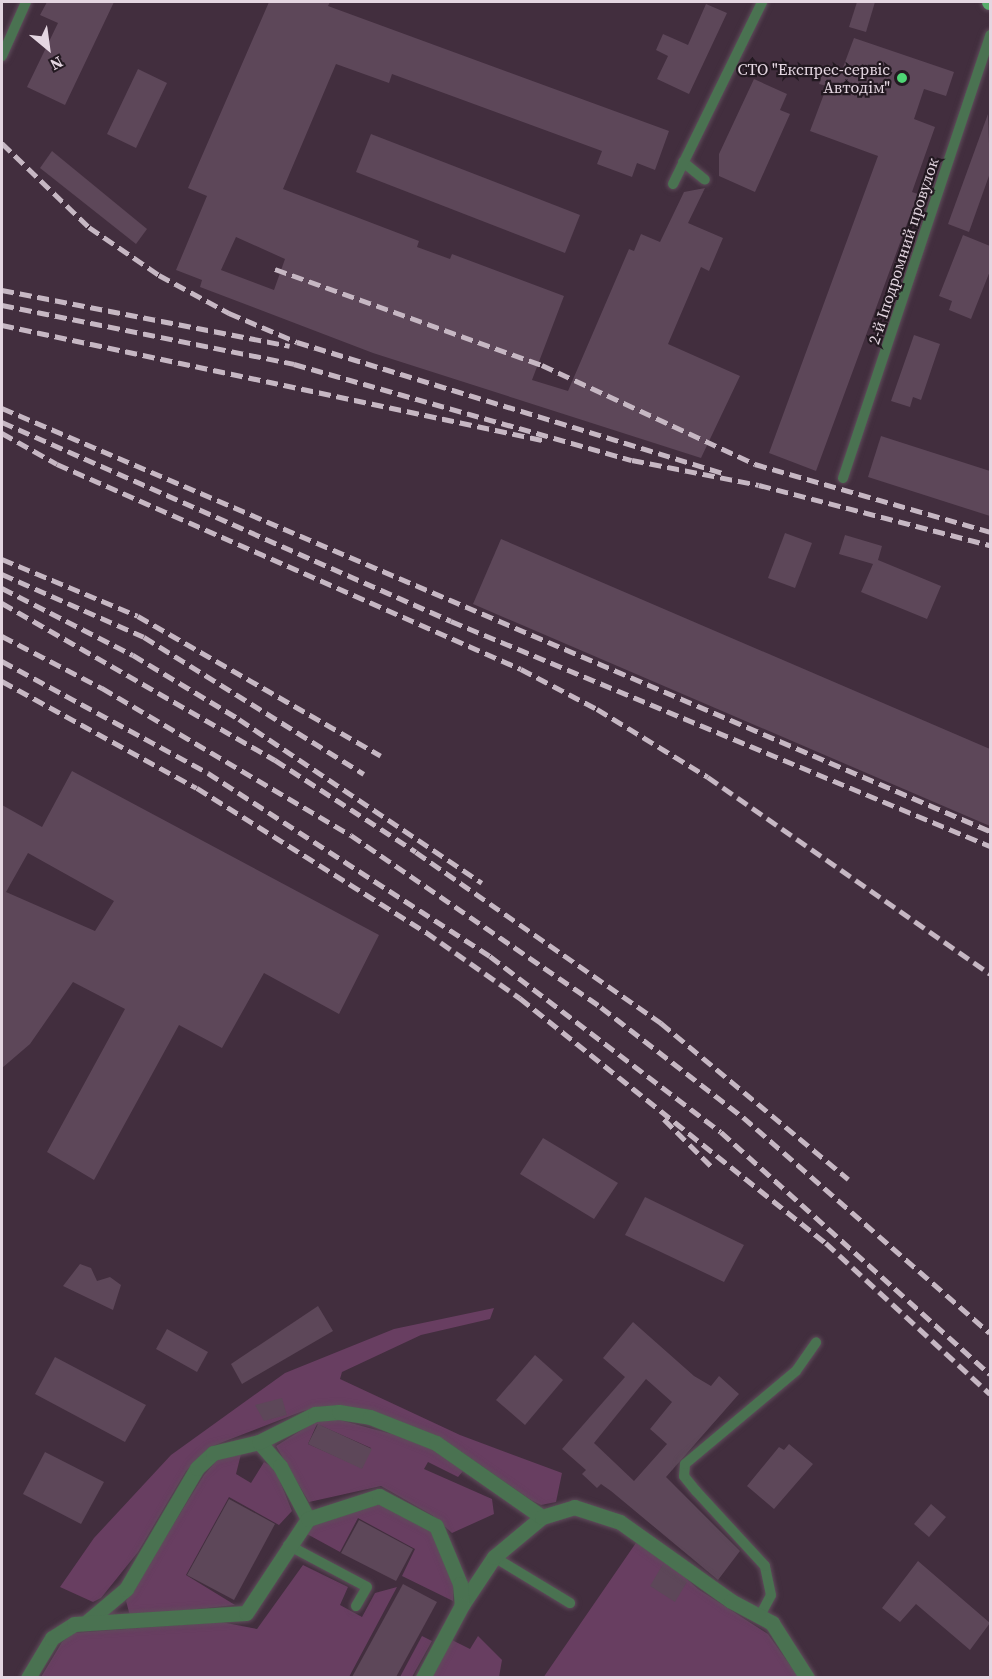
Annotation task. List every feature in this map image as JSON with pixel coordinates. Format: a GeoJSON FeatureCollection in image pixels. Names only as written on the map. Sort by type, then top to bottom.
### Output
{"type":"FeatureCollection","features":[{"type":"Feature","properties":{"kind":"street"},"geometry":{"type":"LineString","coordinates":[[28,1677],[52,1638],[88,1621],[126,1588],[197,1468],[223,1448],[259,1442],[315,1414],[370,1417],[436,1443],[542,1517]]}},
{"type":"Feature","properties":{"kind":"street"},"geometry":{"type":"LineString","coordinates":[[259,1442],[280,1466],[308,1519]]}},
{"type":"Feature","properties":{"kind":"street"},"geometry":{"type":"LineString","coordinates":[[88,1621],[156,1622],[246,1613],[288,1545],[308,1519],[379,1496],[436,1526],[445,1537],[462,1605]]}},
{"type":"Feature","properties":{"kind":"street"},"geometry":{"type":"LineString","coordinates":[[423,1677],[462,1605],[494,1557],[542,1517],[574,1507],[620,1522],[731,1601],[761,1614],[807,1677]]}},
{"type":"Feature","properties":{"kind":"lane"},"geometry":{"type":"LineString","coordinates":[[2,56],[26,2]]}},
{"type":"Feature","properties":{"kind":"lane"},"geometry":{"type":"LineString","coordinates":[[673,184],[762,2]]}},
{"type":"Feature","properties":{"kind":"lane","name":"2-й Іподромний провулок"},"geometry":{"type":"LineString","coordinates":[[843,478],[990,35]]}},
{"type":"Feature","properties":{"kind":"lane"},"geometry":{"type":"LineString","coordinates":[[683,162],[705,180]]}},
{"type":"Feature","properties":{"kind":"lane"},"geometry":{"type":"LineString","coordinates":[[761,1614],[771,1595],[765,1566],[684,1476],[685,1464],[796,1371],[816,1342]]}},
{"type":"Feature","properties":{"kind":"lane"},"geometry":{"type":"LineString","coordinates":[[288,1545],[367,1587],[356,1606]]}},
{"type":"Feature","properties":{"kind":"lane"},"geometry":{"type":"LineString","coordinates":[[494,1557],[570,1603]]}},
{"type":"Feature","properties":{"kind":"shaded area"},"geometry":{"type":"Polygon","coordinates":[[[494,1308],[490,1319],[421,1335],[342,1372],[340,1379],[460,1435],[562,1473],[556,1502],[541,1505],[531,1500],[443,1439],[332,1406],[303,1411],[210,1447],[186,1471],[138,1552],[101,1598],[93,1602],[60,1587],[94,1538],[171,1455],[285,1373],[394,1329],[494,1308]]]}},
{"type":"Feature","properties":{"kind":"shaded area"},"geometry":{"type":"Polygon","coordinates":[[[336,1419],[425,1443],[463,1471],[458,1477],[428,1462],[424,1469],[492,1499],[494,1514],[452,1533],[432,1515],[381,1486],[309,1502],[276,1446],[316,1421],[336,1419]],[[317,1424],[308,1444],[362,1468],[371,1448],[317,1424]]]}},
{"type":"Feature","properties":{"kind":"shaded area"},"geometry":{"type":"Polygon","coordinates":[[[241,1454],[236,1474],[251,1483],[264,1462],[275,1469],[292,1511],[279,1525],[229,1497],[186,1575],[235,1605],[130,1616],[126,1601],[204,1475],[220,1457],[241,1454]]]}},
{"type":"Feature","properties":{"kind":"shaded area"},"geometry":{"type":"Polygon","coordinates":[[[377,1503],[432,1529],[453,1584],[453,1601],[402,1576],[415,1549],[358,1518],[340,1552],[307,1534],[314,1524],[377,1503]]]}},
{"type":"Feature","properties":{"kind":"shaded area"},"geometry":{"type":"Polygon","coordinates":[[[640,1537],[698,1589],[768,1634],[799,1678],[543,1678],[640,1537]]]}},
{"type":"Feature","properties":{"kind":"shaded area"},"geometry":{"type":"Polygon","coordinates":[[[303,1565],[348,1587],[340,1605],[362,1617],[375,1593],[397,1587],[349,1677],[41,1677],[62,1642],[74,1633],[221,1622],[257,1629],[303,1565]]]}},
{"type":"Feature","properties":{"kind":"shaded area"},"geometry":{"type":"Polygon","coordinates":[[[422,1636],[432,1641],[412,1677],[400,1677],[422,1636]]]}},
{"type":"Feature","properties":{"kind":"shaded area"},"geometry":{"type":"Polygon","coordinates":[[[478,1636],[502,1660],[499,1677],[432,1678],[452,1640],[470,1649],[478,1636]]]}},
{"type":"Feature","properties":{"kind":"building"},"geometry":{"type":"Polygon","coordinates":[[[47,2],[114,2],[65,105],[27,87],[58,23],[40,15],[47,2]]]}},
{"type":"Feature","properties":{"kind":"building"},"geometry":{"type":"Polygon","coordinates":[[[269,2],[330,2],[328,6],[669,131],[655,170],[637,163],[632,177],[597,164],[602,151],[392,74],[389,83],[336,64],[283,189],[419,241],[417,247],[450,259],[452,254],[564,296],[532,380],[568,391],[629,249],[634,251],[641,234],[660,242],[684,192],[705,188],[688,223],[723,238],[709,271],[701,267],[668,344],[740,376],[701,458],[373,353],[200,287],[202,280],[176,270],[207,196],[188,188],[269,2]],[[236,237],[221,270],[274,290],[285,259],[236,237]]]}},
{"type":"Feature","properties":{"kind":"building"},"geometry":{"type":"Polygon","coordinates":[[[857,2],[875,2],[866,32],[849,27],[857,2]]]}},
{"type":"Feature","properties":{"kind":"building"},"geometry":{"type":"Polygon","coordinates":[[[706,4],[727,13],[689,94],[657,79],[668,56],[656,50],[663,34],[688,45],[706,4]]]}},
{"type":"Feature","properties":{"kind":"building"},"geometry":{"type":"Polygon","coordinates":[[[854,38],[954,72],[946,96],[924,89],[914,119],[935,127],[912,192],[918,194],[816,471],[769,453],[878,156],[810,131],[827,86],[819,84],[825,65],[842,70],[854,38]]]}},
{"type":"Feature","properties":{"kind":"building"},"geometry":{"type":"Polygon","coordinates":[[[138,69],[167,83],[136,148],[107,134],[138,69]]]}},
{"type":"Feature","properties":{"kind":"building"},"geometry":{"type":"Polygon","coordinates":[[[754,79],[787,94],[780,110],[790,114],[755,192],[719,176],[719,154],[754,79]]]}},
{"type":"Feature","properties":{"kind":"building"},"geometry":{"type":"Polygon","coordinates":[[[988,114],[990,173],[969,232],[948,224],[988,114]]]}},
{"type":"Feature","properties":{"kind":"building"},"geometry":{"type":"Polygon","coordinates":[[[371,134],[580,215],[565,253],[356,172],[371,134]]]}},
{"type":"Feature","properties":{"kind":"building"},"geometry":{"type":"Polygon","coordinates":[[[52,151],[147,229],[136,244],[40,168],[52,151]]]}},
{"type":"Feature","properties":{"kind":"building"},"geometry":{"type":"Polygon","coordinates":[[[963,235],[990,246],[990,271],[971,319],[949,310],[952,301],[939,296],[963,235]]]}},
{"type":"Feature","properties":{"kind":"building"},"geometry":{"type":"Polygon","coordinates":[[[914,335],[940,344],[921,400],[913,397],[910,407],[891,401],[914,335]]]}},
{"type":"Feature","properties":{"kind":"building"},"geometry":{"type":"Polygon","coordinates":[[[881,436],[990,471],[990,516],[868,477],[881,436]]]}},
{"type":"Feature","properties":{"kind":"building"},"geometry":{"type":"Polygon","coordinates":[[[785,533],[812,543],[795,588],[768,578],[785,533]]]}},
{"type":"Feature","properties":{"kind":"building"},"geometry":{"type":"Polygon","coordinates":[[[845,535],[882,546],[878,560],[941,586],[927,619],[861,592],[873,564],[839,554],[845,535]]]}},
{"type":"Feature","properties":{"kind":"building"},"geometry":{"type":"Polygon","coordinates":[[[501,539],[990,749],[990,826],[473,604],[501,539]]]}},
{"type":"Feature","properties":{"kind":"building"},"geometry":{"type":"Polygon","coordinates":[[[72,771],[379,935],[339,1014],[264,973],[222,1048],[179,1025],[94,1180],[47,1152],[125,1009],[73,982],[30,1044],[2,1068],[2,805],[42,827],[72,771]],[[28,853],[6,892],[95,931],[114,901],[28,853]]]}},
{"type":"Feature","properties":{"kind":"building"},"geometry":{"type":"Polygon","coordinates":[[[543,1138],[618,1183],[594,1219],[520,1174],[543,1138]]]}},
{"type":"Feature","properties":{"kind":"building"},"geometry":{"type":"Polygon","coordinates":[[[645,1197],[744,1245],[724,1282],[625,1235],[645,1197]]]}},
{"type":"Feature","properties":{"kind":"building"},"geometry":{"type":"Polygon","coordinates":[[[80,1264],[91,1268],[97,1281],[110,1277],[121,1285],[113,1310],[63,1286],[80,1264]]]}},
{"type":"Feature","properties":{"kind":"building"},"geometry":{"type":"Polygon","coordinates":[[[318,1306],[333,1331],[242,1384],[231,1364],[318,1306]]]}},
{"type":"Feature","properties":{"kind":"building"},"geometry":{"type":"Polygon","coordinates":[[[633,1322],[694,1376],[711,1386],[719,1376],[739,1394],[666,1477],[740,1551],[718,1580],[611,1491],[601,1484],[597,1488],[582,1474],[586,1470],[562,1449],[625,1377],[603,1358],[633,1322]],[[646,1379],[594,1443],[634,1481],[667,1444],[650,1429],[672,1402],[646,1379]]]}},
{"type":"Feature","properties":{"kind":"building"},"geometry":{"type":"Polygon","coordinates":[[[167,1329],[208,1352],[197,1372],[156,1349],[167,1329]]]}},
{"type":"Feature","properties":{"kind":"building"},"geometry":{"type":"Polygon","coordinates":[[[535,1355],[563,1380],[525,1425],[496,1400],[535,1355]]]}},
{"type":"Feature","properties":{"kind":"building"},"geometry":{"type":"Polygon","coordinates":[[[55,1357],[146,1405],[125,1442],[35,1394],[55,1357]]]}},
{"type":"Feature","properties":{"kind":"building"},"geometry":{"type":"Polygon","coordinates":[[[282,1398],[287,1415],[264,1421],[255,1405],[282,1398]]]}},
{"type":"Feature","properties":{"kind":"building"},"geometry":{"type":"Polygon","coordinates":[[[318,1424],[372,1449],[362,1469],[308,1444],[318,1424]]]}},
{"type":"Feature","properties":{"kind":"building"},"geometry":{"type":"Polygon","coordinates":[[[789,1444],[813,1464],[774,1509],[747,1486],[779,1447],[784,1450],[789,1444]]]}},
{"type":"Feature","properties":{"kind":"building"},"geometry":{"type":"Polygon","coordinates":[[[45,1452],[104,1482],[81,1524],[23,1494],[45,1452]]]}},
{"type":"Feature","properties":{"kind":"building"},"geometry":{"type":"Polygon","coordinates":[[[229,1499],[275,1524],[234,1600],[187,1575],[229,1499]]]}},
{"type":"Feature","properties":{"kind":"building"},"geometry":{"type":"Polygon","coordinates":[[[931,1504],[946,1517],[929,1537],[914,1524],[931,1504]]]}},
{"type":"Feature","properties":{"kind":"building"},"geometry":{"type":"Polygon","coordinates":[[[359,1520],[413,1549],[396,1581],[341,1553],[359,1520]]]}},
{"type":"Feature","properties":{"kind":"building"},"geometry":{"type":"Polygon","coordinates":[[[918,1561],[990,1623],[970,1650],[916,1604],[900,1622],[882,1608],[918,1561]]]}},
{"type":"Feature","properties":{"kind":"building"},"geometry":{"type":"Polygon","coordinates":[[[663,1564],[687,1582],[675,1602],[650,1586],[663,1564]]]}},
{"type":"Feature","properties":{"kind":"building"},"geometry":{"type":"Polygon","coordinates":[[[403,1584],[437,1602],[396,1677],[352,1677],[403,1584]]]}},
{"type":"Feature","properties":{"kind":"railway"},"geometry":{"type":"LineString","coordinates":[[2,143],[89,227],[159,275],[229,313],[297,342],[722,473]]}},
{"type":"Feature","properties":{"kind":"railway"},"geometry":{"type":"LineString","coordinates":[[275,269],[542,365],[755,464],[990,532]]}},
{"type":"Feature","properties":{"kind":"railway"},"geometry":{"type":"LineString","coordinates":[[2,290],[290,346]]}},
{"type":"Feature","properties":{"kind":"railway"},"geometry":{"type":"LineString","coordinates":[[2,305],[294,364],[632,460],[759,485],[990,545]]}},
{"type":"Feature","properties":{"kind":"railway"},"geometry":{"type":"LineString","coordinates":[[2,325],[547,441]]}},
{"type":"Feature","properties":{"kind":"railway"},"geometry":{"type":"LineString","coordinates":[[2,408],[990,831]]}},
{"type":"Feature","properties":{"kind":"railway"},"geometry":{"type":"LineString","coordinates":[[2,422],[451,621],[990,846]]}},
{"type":"Feature","properties":{"kind":"railway"},"geometry":{"type":"LineString","coordinates":[[2,433],[57,464],[521,669],[597,709],[708,777],[990,974]]}},
{"type":"Feature","properties":{"kind":"railway"},"geometry":{"type":"LineString","coordinates":[[2,559],[138,616],[381,756]]}},
{"type":"Feature","properties":{"kind":"railway"},"geometry":{"type":"LineString","coordinates":[[2,574],[144,637],[364,774]]}},
{"type":"Feature","properties":{"kind":"railway"},"geometry":{"type":"LineString","coordinates":[[2,588],[133,655],[239,719],[482,883]]}},
{"type":"Feature","properties":{"kind":"railway"},"geometry":{"type":"LineString","coordinates":[[2,603],[275,760],[416,852],[661,1023],[848,1179]]}},
{"type":"Feature","properties":{"kind":"railway"},"geometry":{"type":"LineString","coordinates":[[2,636],[102,688],[351,835],[601,1007],[743,1117],[990,1333]]}},
{"type":"Feature","properties":{"kind":"railway"},"geometry":{"type":"LineString","coordinates":[[2,661],[208,773],[490,956],[721,1132],[990,1374]]}},
{"type":"Feature","properties":{"kind":"railway"},"geometry":{"type":"LineString","coordinates":[[2,681],[197,788],[426,932],[520,998],[826,1243],[990,1394]]}},
{"type":"Feature","properties":{"kind":"railway"},"geometry":{"type":"LineString","coordinates":[[664,1119],[715,1170]]}},
{"type":"Feature","properties":{"kind":"place","name":"СТО \"Експрес-сервіс Автодім\""},"geometry":{"type":"Point","coordinates":[902,78]}}]}
